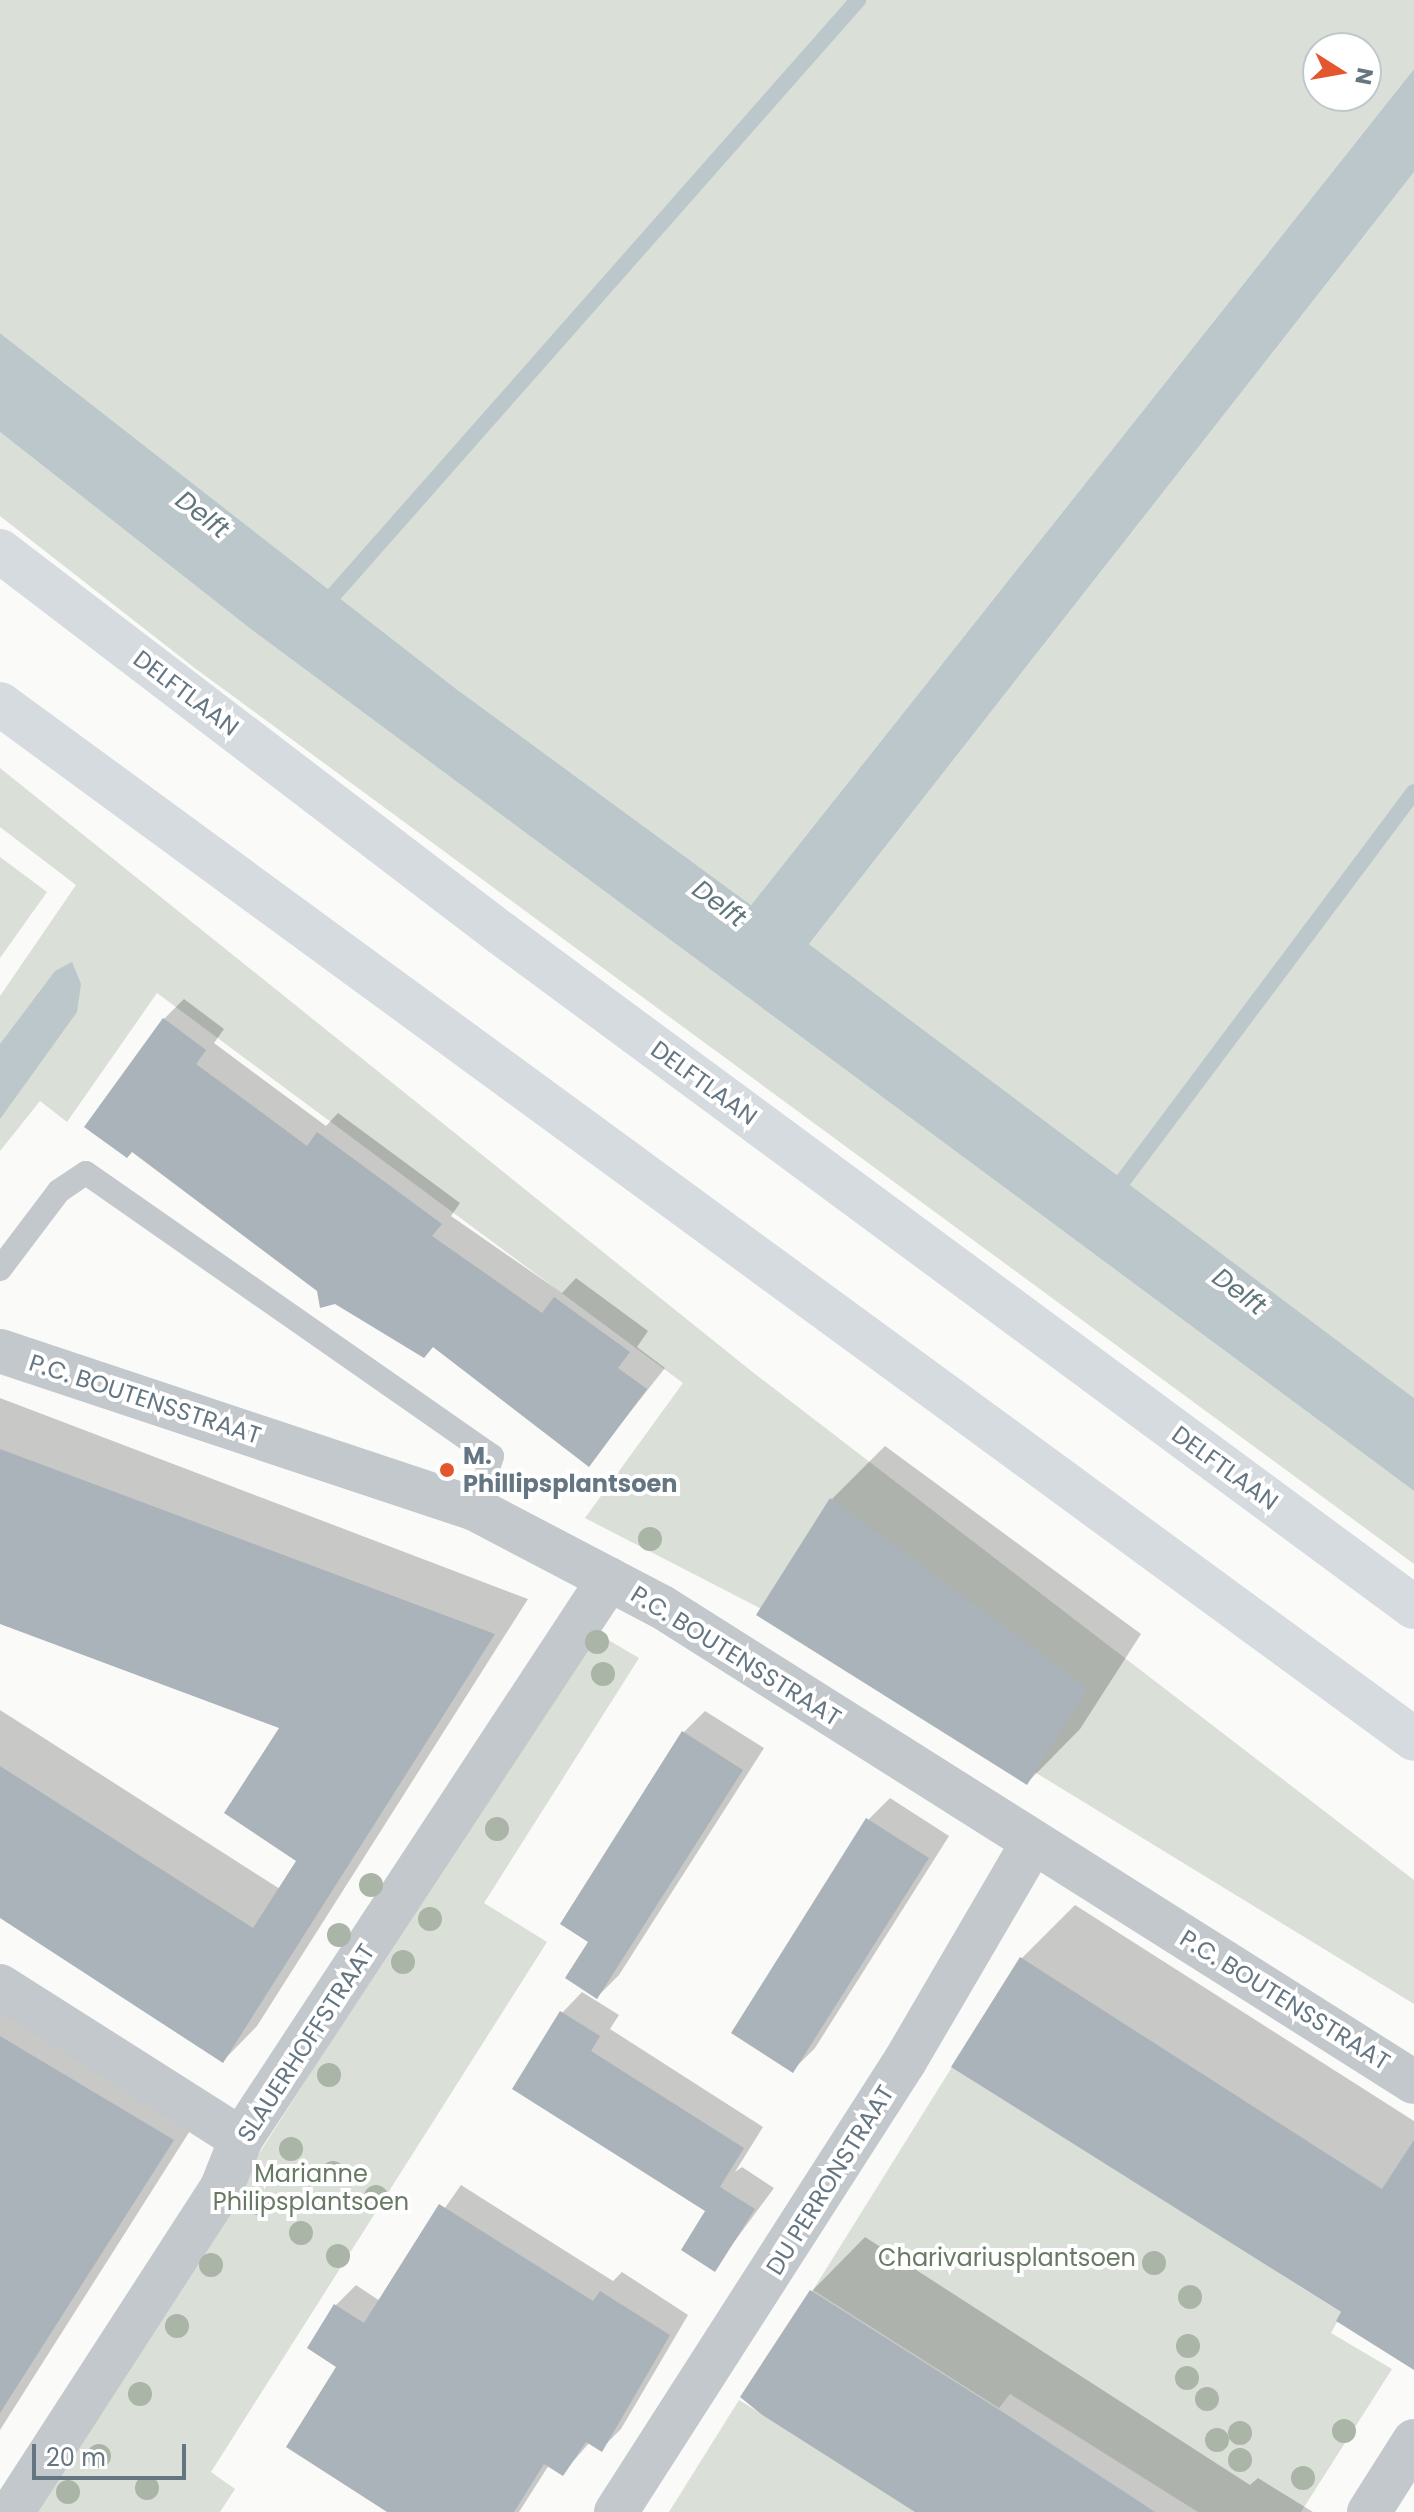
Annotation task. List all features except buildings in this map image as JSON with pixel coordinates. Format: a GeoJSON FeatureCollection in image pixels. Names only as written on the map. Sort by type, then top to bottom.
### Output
{"type":"FeatureCollection","features":[{"type":"Feature","properties":{"kind":"main road","name":"DELFTLAAN"},"geometry":{"type":"LineString","coordinates":[[0,551],[502,934],[1414,1607]]}},
{"type":"Feature","properties":{"kind":"main road"},"geometry":{"type":"LineString","coordinates":[[0,704],[1414,1739]]}},
{"type":"Feature","properties":{"kind":"street","name":"P.C. BOUTENSSTRAAT"},"geometry":{"type":"LineString","coordinates":[[0,1351],[475,1509],[609,1579],[1414,2082]]}},
{"type":"Feature","properties":{"kind":"street","name":"SLAUERHOFFSTRAAT"},"geometry":{"type":"LineString","coordinates":[[12,2512],[222,2187],[241,2139],[609,1579]]}},
{"type":"Feature","properties":{"kind":"street","name":"DU PERRONSTRAAT"},"geometry":{"type":"LineString","coordinates":[[616,2512],[905,2061],[1033,1842]]}},
{"type":"Feature","properties":{"kind":"street"},"geometry":{"type":"LineString","coordinates":[[0,1986],[241,2139]]}},
{"type":"Feature","properties":{"kind":"street"},"geometry":{"type":"LineString","coordinates":[[1369,2512],[1414,2441]]}},
{"type":"Feature","properties":{"kind":"lane"},"geometry":{"type":"LineString","coordinates":[[0,1269],[59,1191],[86,1173],[492,1456],[475,1509]]}},
{"type":"Feature","properties":{"kind":"green space"},"geometry":{"type":"Polygon","coordinates":[[[0,0],[1414,0],[1414,69],[1382,109],[1382,32],[1302,32],[1302,112],[1380,112],[751,905],[455,688],[0,333],[0,0]]]}},
{"type":"Feature","properties":{"kind":"green space"},"geometry":{"type":"Polygon","coordinates":[[[1414,172],[1414,1398],[809,944],[1414,172]]]}},
{"type":"Feature","properties":{"kind":"green space"},"geometry":{"type":"Polygon","coordinates":[[[0,432],[252,630],[1414,1491],[1414,1564],[196,669],[0,516],[0,432]]]}},
{"type":"Feature","properties":{"kind":"green space"},"geometry":{"type":"Polygon","coordinates":[[[0,768],[755,1374],[1414,1880],[1414,2004],[804,1631],[585,1518],[683,1383],[157,993],[67,1122],[40,1101],[0,1151],[0,996],[76,885],[0,827],[0,768]]]}},
{"type":"Feature","properties":{"kind":"green space"},"geometry":{"type":"Polygon","coordinates":[[[0,857],[47,892],[0,958],[0,857]]]}},
{"type":"Feature","properties":{"kind":"green space","name":"Marianne Philipsplantsoen"},"geometry":{"type":"Polygon","coordinates":[[[593,1631],[639,1658],[484,1903],[547,1942],[211,2472],[235,2489],[220,2512],[30,2512],[593,1631]]]}},
{"type":"Feature","properties":{"kind":"green space","name":"Charivariusplantsoen"},"geometry":{"type":"Polygon","coordinates":[[[952,2067],[1342,2313],[1331,2333],[1392,2369],[1301,2512],[1198,2512],[1010,2394],[999,2408],[813,2290],[952,2067]]]}},
{"type":"Feature","properties":{"kind":"green space"},"geometry":{"type":"Polygon","coordinates":[[[739,2400],[919,2512],[669,2512],[739,2400]]]}},
{"type":"Feature","properties":{"kind":"water","name":"Delft"},"geometry":{"type":"Polygon","coordinates":[[[1414,69],[1414,172],[809,944],[1414,1398],[1414,1491],[252,630],[0,432],[0,333],[455,688],[751,905],[1414,69]]]}},
{"type":"Feature","properties":{"kind":"water"},"geometry":{"type":"Polygon","coordinates":[[[72,962],[81,984],[77,1012],[0,1119],[0,1044],[55,971],[72,962]]]}},
{"type":"Feature","properties":{"kind":"waterway"},"geometry":{"type":"LineString","coordinates":[[322,608],[858,0]]}},
{"type":"Feature","properties":{"kind":"waterway"},"geometry":{"type":"LineString","coordinates":[[1113,1194],[1414,792]]}},
{"type":"Feature","properties":{"kind":"place","name":"M. Phillipsplantsoen"},"geometry":{"type":"Point","coordinates":[447,1470]}}]}
